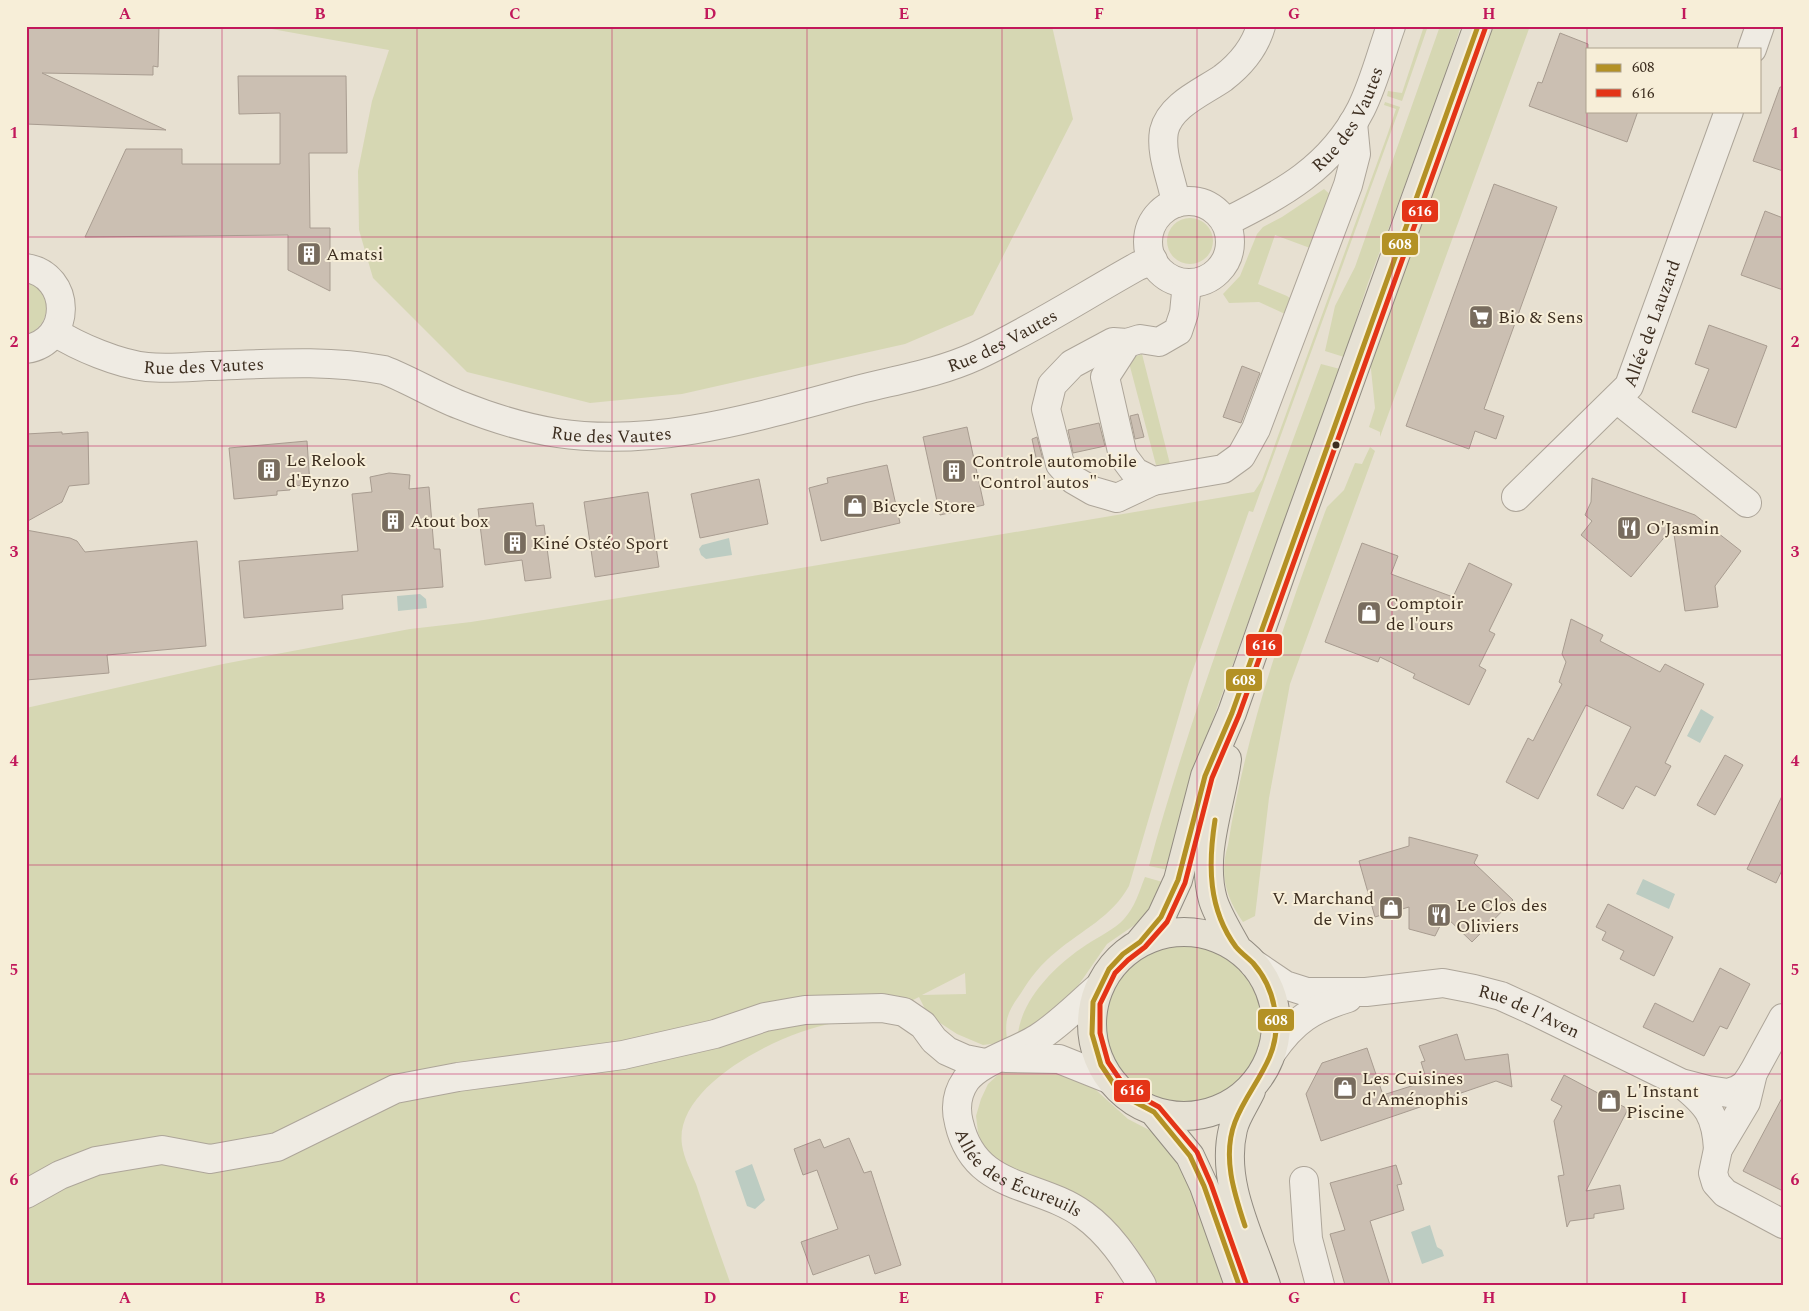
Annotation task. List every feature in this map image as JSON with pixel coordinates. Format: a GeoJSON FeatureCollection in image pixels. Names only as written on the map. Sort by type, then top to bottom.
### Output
{"type":"FeatureCollection","features":[{"type":"Feature","properties":{"kind":"main road"},"geometry":{"type":"LineString","coordinates":[[1255,1084],[1230,1105],[1214,1112],[1182,1117],[1154,1112],[1133,1102],[1109,1079],[1101,1065],[1092,1034],[1093,1002],[1109,969],[1118,959],[1140,942],[1161,917],[1178,880],[1205,776],[1232,713],[1301,515],[1478,28]]}},
{"type":"Feature","properties":{"kind":"main road"},"geometry":{"type":"LineString","coordinates":[[1232,713],[1210,859],[1210,881],[1214,902],[1245,956],[1265,979],[1272,997],[1277,1024],[1272,1052],[1233,1130],[1230,1147],[1230,1167],[1234,1192],[1266,1285]]}},
{"type":"Feature","properties":{"kind":"main road"},"geometry":{"type":"LineString","coordinates":[[1140,942],[1161,934],[1184,932],[1207,934],[1245,956]]}},
{"type":"Feature","properties":{"kind":"main road"},"geometry":{"type":"LineString","coordinates":[[1154,1112],[1190,1156],[1204,1186],[1239,1285]]}},
{"type":"Feature","properties":{"kind":"street"},"geometry":{"type":"LineString","coordinates":[[1176,203],[1164,148],[1168,120],[1176,110],[1225,77],[1257,41],[1262,26]]}},
{"type":"Feature","properties":{"kind":"street","name":"Rue des Vautes"},"geometry":{"type":"LineString","coordinates":[[1226,222],[1247,212],[1304,178],[1335,148],[1353,123],[1368,92],[1391,26]]}},
{"type":"Feature","properties":{"kind":"street"},"geometry":{"type":"LineString","coordinates":[[1752,48],[1760,26]]}},
{"type":"Feature","properties":{"kind":"street","name":"Allée de Lauzard"},"geometry":{"type":"LineString","coordinates":[[1516,497],[1629,386],[1729,112]]}},
{"type":"Feature","properties":{"kind":"street"},"geometry":{"type":"LineString","coordinates":[[1187,283],[1184,313],[1178,331],[1159,342],[1140,339],[1127,343],[1113,342],[1072,364],[1052,384],[1046,409],[1060,464],[1074,480],[1093,491],[1117,498],[1153,482],[1223,468],[1241,456],[1259,420],[1348,185],[1356,154],[1353,123]]}},
{"type":"Feature","properties":{"kind":"street"},"geometry":{"type":"LineString","coordinates":[[1184,201],[1201,203],[1216,211],[1226,222],[1230,236],[1230,248],[1226,260],[1219,270],[1210,277],[1187,283],[1167,276],[1153,260],[1148,244],[1151,226],[1161,212],[1176,203],[1184,201]]}},
{"type":"Feature","properties":{"kind":"street","name":"Rue des Vautes"},"geometry":{"type":"LineString","coordinates":[[54,332],[66,340],[145,367],[333,362],[370,367],[397,375],[461,406],[508,421],[556,433],[641,437],[674,434],[736,422],[940,369],[974,357],[1006,342],[1138,266],[1153,260]]}},
{"type":"Feature","properties":{"kind":"street"},"geometry":{"type":"LineString","coordinates":[[26,268],[47,277],[59,293],[62,314],[54,332],[39,345],[26,349]]}},
{"type":"Feature","properties":{"kind":"street"},"geometry":{"type":"LineString","coordinates":[[1127,343],[1105,377],[1123,456],[1135,472],[1153,482]]}},
{"type":"Feature","properties":{"kind":"street"},"geometry":{"type":"LineString","coordinates":[[1617,399],[1747,503]]}},
{"type":"Feature","properties":{"kind":"street","name":"Rue de l'Aven"},"geometry":{"type":"LineString","coordinates":[[1245,956],[1270,977],[1296,989],[1320,992],[1366,992],[1443,983],[1501,996],[1681,1083],[1728,1093],[1745,1085],[1782,1019]]}},
{"type":"Feature","properties":{"kind":"street","name":"Allée des Écureuils"},"geometry":{"type":"LineString","coordinates":[[1099,987],[1054,1026],[994,1061],[966,1080],[956,1106],[960,1127],[974,1155],[991,1174],[1066,1203],[1086,1216],[1103,1230],[1120,1251],[1142,1285]]}},
{"type":"Feature","properties":{"kind":"street","name":"Rue de l'Aven"},"geometry":{"type":"LineString","coordinates":[[1272,1052],[1283,1036],[1307,1014],[1319,1007],[1366,992]]}},
{"type":"Feature","properties":{"kind":"street"},"geometry":{"type":"LineString","coordinates":[[26,1194],[60,1175],[96,1161],[162,1150],[210,1159],[277,1146],[394,1089],[623,1055],[716,1034],[765,1017],[805,1010],[882,1008],[904,1012],[923,1025],[934,1040],[947,1051],[965,1059],[994,1061],[1059,1059],[1109,1079]]}},
{"type":"Feature","properties":{"kind":"street","name":"Rue de l'Aven"},"geometry":{"type":"LineString","coordinates":[[1718,1149],[1746,1102],[1753,1073]]}},
{"type":"Feature","properties":{"kind":"street","name":"Rue de l'Aven"},"geometry":{"type":"LineString","coordinates":[[1681,1083],[1706,1105],[1713,1116],[1717,1129],[1718,1149],[1713,1173],[1716,1183],[1740,1203],[1783,1224]]}},
{"type":"Feature","properties":{"kind":"street"},"geometry":{"type":"LineString","coordinates":[[1304,1181],[1308,1239],[1320,1285]]}},
{"type":"Feature","properties":{"kind":"green space"},"geometry":{"type":"Polygon","coordinates":[[[255,26],[1052,26],[1073,119],[973,315],[905,344],[682,394],[590,403],[467,372],[373,278],[359,230],[358,171],[372,101],[389,50],[255,26]]]}},
{"type":"Feature","properties":{"kind":"green space"},"geometry":{"type":"Polygon","coordinates":[[[1424,26],[1428,26],[1402,101],[1387,96],[1388,91],[1402,93],[1424,26]]]}},
{"type":"Feature","properties":{"kind":"green space"},"geometry":{"type":"Polygon","coordinates":[[[1440,26],[1461,26],[1438,97],[1368,283],[1344,357],[1325,351],[1335,306],[1355,267],[1440,26]]]}},
{"type":"Feature","properties":{"kind":"green space"},"geometry":{"type":"Polygon","coordinates":[[[1493,26],[1530,26],[1380,437],[1380,432],[1369,427],[1375,408],[1370,360],[1493,26]]]}},
{"type":"Feature","properties":{"kind":"green space"},"geometry":{"type":"Polygon","coordinates":[[[1385,102],[1400,107],[1253,512],[1249,511],[1189,681],[1129,886],[1122,897],[1105,915],[1051,956],[1032,976],[1008,1014],[1006,1025],[1007,1039],[1018,1034],[1026,1008],[1053,972],[1075,953],[1111,930],[1124,919],[1134,904],[1145,877],[1166,883],[1149,911],[1136,924],[1107,944],[1073,993],[1054,1012],[1007,1042],[983,1045],[957,1034],[928,1015],[919,997],[909,1002],[902,1022],[842,1022],[813,1028],[762,1049],[736,1064],[713,1082],[695,1101],[684,1123],[682,1145],[731,1285],[26,1285],[26,708],[223,664],[410,629],[471,622],[1254,492],[1262,480],[1388,133],[1396,109],[1384,105],[1385,102]],[[965,973],[922,995],[966,994],[965,973]]]}},
{"type":"Feature","properties":{"kind":"green space"},"geometry":{"type":"Polygon","coordinates":[[[1324,189],[1333,197],[1310,248],[1275,235],[1258,284],[1292,300],[1285,314],[1259,302],[1229,303],[1223,294],[1240,276],[1257,234],[1263,227],[1282,217],[1324,189]]]}},
{"type":"Feature","properties":{"kind":"green space"},"geometry":{"type":"Polygon","coordinates":[[[1185,218],[1195,218],[1209,228],[1213,241],[1209,254],[1203,260],[1195,264],[1185,264],[1171,254],[1167,246],[1167,236],[1177,222],[1185,218]]]}},
{"type":"Feature","properties":{"kind":"green space"},"geometry":{"type":"Polygon","coordinates":[[[26,281],[35,285],[42,292],[47,308],[41,324],[26,335],[26,281]]]}},
{"type":"Feature","properties":{"kind":"green space"},"geometry":{"type":"Polygon","coordinates":[[[1142,354],[1170,464],[1156,465],[1128,359],[1142,354]]]}},
{"type":"Feature","properties":{"kind":"green space"},"geometry":{"type":"Polygon","coordinates":[[[1321,364],[1340,369],[1197,763],[1168,870],[1149,866],[1167,802],[1208,676],[1321,364]]]}},
{"type":"Feature","properties":{"kind":"green space"},"geometry":{"type":"Polygon","coordinates":[[[1370,447],[1375,451],[1290,684],[1269,798],[1255,916],[1243,922],[1228,895],[1224,866],[1245,760],[1256,718],[1281,635],[1327,507],[1344,490],[1355,463],[1362,464],[1370,447]]]}},
{"type":"Feature","properties":{"kind":"green space"},"geometry":{"type":"Polygon","coordinates":[[[1184,943],[1215,949],[1235,961],[1246,972],[1258,992],[1264,1023],[1258,1054],[1246,1074],[1235,1085],[1215,1097],[1184,1103],[1153,1097],[1133,1085],[1122,1074],[1110,1054],[1104,1023],[1110,992],[1122,972],[1133,961],[1153,949],[1184,943]]]}},
{"type":"Feature","properties":{"kind":"green space"},"geometry":{"type":"Polygon","coordinates":[[[1023,1062],[1086,1081],[1128,1119],[1153,1132],[1187,1168],[1225,1285],[1159,1285],[1134,1245],[1113,1223],[1016,1174],[984,1150],[978,1132],[976,1116],[981,1099],[988,1084],[1003,1070],[1023,1062]]]}},
{"type":"Feature","properties":{"kind":"shaded area"},"geometry":{"type":"Polygon","coordinates":[[[729,538],[732,555],[706,559],[701,555],[699,549],[702,545],[729,538]]]}},
{"type":"Feature","properties":{"kind":"shaded area"},"geometry":{"type":"Polygon","coordinates":[[[420,594],[426,599],[427,608],[398,611],[397,596],[420,594]]]}},
{"type":"Feature","properties":{"kind":"shaded area"},"geometry":{"type":"Polygon","coordinates":[[[1701,709],[1714,717],[1700,743],[1687,736],[1701,709]]]}},
{"type":"Feature","properties":{"kind":"shaded area"},"geometry":{"type":"Polygon","coordinates":[[[1643,879],[1675,894],[1669,909],[1636,894],[1643,879]]]}},
{"type":"Feature","properties":{"kind":"shaded area"},"geometry":{"type":"Polygon","coordinates":[[[752,1164],[765,1200],[755,1209],[747,1206],[735,1171],[752,1164]]]}},
{"type":"Feature","properties":{"kind":"shaded area"},"geometry":{"type":"Polygon","coordinates":[[[1430,1225],[1437,1247],[1442,1250],[1444,1256],[1422,1264],[1411,1232],[1430,1225]]]}},
{"type":"Feature","properties":{"kind":"building"},"geometry":{"type":"Polygon","coordinates":[[[26,26],[159,26],[158,67],[153,66],[153,75],[42,73],[166,130],[26,124],[26,26]]]}},
{"type":"Feature","properties":{"kind":"building"},"geometry":{"type":"Polygon","coordinates":[[[1560,33],[1588,44],[1588,48],[1586,48],[1586,112],[1638,112],[1627,142],[1529,106],[1538,82],[1542,83],[1560,33]]]}},
{"type":"Feature","properties":{"kind":"building"},"geometry":{"type":"Polygon","coordinates":[[[238,76],[346,76],[347,153],[309,153],[310,228],[330,228],[330,291],[288,270],[288,235],[85,237],[126,149],[182,149],[182,164],[280,164],[280,113],[239,114],[238,76]]]}},
{"type":"Feature","properties":{"kind":"building"},"geometry":{"type":"Polygon","coordinates":[[[1780,87],[1783,87],[1783,171],[1753,161],[1780,87]]]}},
{"type":"Feature","properties":{"kind":"building","name":"Bio & Sens"},"geometry":{"type":"Polygon","coordinates":[[[1494,184],[1557,207],[1484,409],[1504,416],[1496,439],[1475,431],[1469,449],[1406,426],[1494,184]]]}},
{"type":"Feature","properties":{"kind":"building"},"geometry":{"type":"Polygon","coordinates":[[[1765,211],[1783,218],[1783,290],[1741,275],[1765,211]]]}},
{"type":"Feature","properties":{"kind":"building"},"geometry":{"type":"Polygon","coordinates":[[[1709,325],[1767,346],[1736,428],[1692,412],[1709,369],[1695,364],[1709,325]]]}},
{"type":"Feature","properties":{"kind":"building"},"geometry":{"type":"Polygon","coordinates":[[[1242,366],[1260,373],[1241,423],[1223,417],[1242,366]]]}},
{"type":"Feature","properties":{"kind":"building"},"geometry":{"type":"Polygon","coordinates":[[[1138,414],[1144,437],[1135,439],[1130,416],[1138,414]]]}},
{"type":"Feature","properties":{"kind":"building"},"geometry":{"type":"Polygon","coordinates":[[[1099,423],[1105,446],[1073,453],[1068,430],[1099,423]]]}},
{"type":"Feature","properties":{"kind":"building","name":"Controle automobile \"Control'autos\""},"geometry":{"type":"Polygon","coordinates":[[[967,427],[984,505],[940,515],[923,437],[967,427]]]}},
{"type":"Feature","properties":{"kind":"building"},"geometry":{"type":"Polygon","coordinates":[[[62,432],[62,434],[88,432],[89,484],[69,486],[62,502],[26,522],[26,434],[62,432]]]}},
{"type":"Feature","properties":{"kind":"building"},"geometry":{"type":"Polygon","coordinates":[[[1037,437],[1043,460],[1037,462],[1032,439],[1037,437]]]}},
{"type":"Feature","properties":{"kind":"building","name":"Le Relook d'Eynzo"},"geometry":{"type":"Polygon","coordinates":[[[307,441],[310,485],[290,486],[290,490],[277,491],[277,495],[234,499],[229,448],[307,441]]]}},
{"type":"Feature","properties":{"kind":"building","name":"Bicycle Store"},"geometry":{"type":"Polygon","coordinates":[[[887,465],[900,523],[821,541],[809,488],[828,483],[827,478],[887,465]]]}},
{"type":"Feature","properties":{"kind":"building"},"geometry":{"type":"Polygon","coordinates":[[[389,473],[410,475],[409,489],[429,487],[434,549],[440,549],[443,587],[342,595],[343,609],[244,618],[239,561],[358,551],[352,494],[372,492],[370,477],[389,473]]]}},
{"type":"Feature","properties":{"kind":"building"},"geometry":{"type":"Polygon","coordinates":[[[1592,478],[1695,515],[1741,551],[1715,586],[1718,607],[1685,611],[1673,527],[1631,577],[1581,535],[1592,521],[1585,515],[1591,502],[1592,478]]]}},
{"type":"Feature","properties":{"kind":"building"},"geometry":{"type":"Polygon","coordinates":[[[759,479],[768,524],[700,538],[691,494],[759,479]]]}},
{"type":"Feature","properties":{"kind":"building"},"geometry":{"type":"Polygon","coordinates":[[[648,492],[659,567],[595,577],[584,502],[648,492]]]}},
{"type":"Feature","properties":{"kind":"building","name":"Kiné Ostéo Sport"},"geometry":{"type":"Polygon","coordinates":[[[533,503],[536,526],[544,525],[551,578],[525,581],[522,560],[485,565],[478,509],[533,503]]]}},
{"type":"Feature","properties":{"kind":"building"},"geometry":{"type":"Polygon","coordinates":[[[26,530],[70,538],[77,541],[85,552],[197,541],[206,646],[107,655],[109,673],[26,680],[26,530]]]}},
{"type":"Feature","properties":{"kind":"building"},"geometry":{"type":"Polygon","coordinates":[[[1362,543],[1398,556],[1391,574],[1453,597],[1469,563],[1512,584],[1489,631],[1495,634],[1479,666],[1486,670],[1469,705],[1413,678],[1415,674],[1380,657],[1378,662],[1325,642],[1362,543]]]}},
{"type":"Feature","properties":{"kind":"building"},"geometry":{"type":"Polygon","coordinates":[[[1571,619],[1603,635],[1600,641],[1660,672],[1665,664],[1704,684],[1665,763],[1671,766],[1655,796],[1636,786],[1623,809],[1597,795],[1631,727],[1586,705],[1538,799],[1506,782],[1528,738],[1533,741],[1562,684],[1559,682],[1566,662],[1562,654],[1571,619]]]}},
{"type":"Feature","properties":{"kind":"building"},"geometry":{"type":"Polygon","coordinates":[[[1725,755],[1743,765],[1715,815],[1697,805],[1725,755]]]}},
{"type":"Feature","properties":{"kind":"building"},"geometry":{"type":"Polygon","coordinates":[[[1783,794],[1783,868],[1776,883],[1747,869],[1783,794]]]}},
{"type":"Feature","properties":{"kind":"building"},"geometry":{"type":"Polygon","coordinates":[[[1409,837],[1478,855],[1474,863],[1513,900],[1472,942],[1445,916],[1435,936],[1409,929],[1409,907],[1375,917],[1359,861],[1409,846],[1409,837]]]}},
{"type":"Feature","properties":{"kind":"building"},"geometry":{"type":"Polygon","coordinates":[[[1608,904],[1673,937],[1654,976],[1620,959],[1624,951],[1602,940],[1606,932],[1596,927],[1608,904]]]}},
{"type":"Feature","properties":{"kind":"building"},"geometry":{"type":"Polygon","coordinates":[[[1720,968],[1750,984],[1727,1029],[1720,1026],[1704,1056],[1643,1027],[1655,1003],[1693,1022],[1720,968]]]}},
{"type":"Feature","properties":{"kind":"building"},"geometry":{"type":"Polygon","coordinates":[[[1457,1034],[1465,1060],[1508,1054],[1512,1087],[1496,1081],[1321,1141],[1306,1094],[1322,1063],[1367,1048],[1383,1095],[1427,1081],[1421,1062],[1425,1061],[1419,1046],[1457,1034]]]}},
{"type":"Feature","properties":{"kind":"building"},"geometry":{"type":"Polygon","coordinates":[[[1564,1075],[1628,1109],[1586,1191],[1620,1185],[1624,1209],[1594,1214],[1594,1218],[1570,1221],[1567,1227],[1558,1176],[1564,1175],[1554,1121],[1562,1106],[1551,1100],[1564,1075]]]}},
{"type":"Feature","properties":{"kind":"building"},"geometry":{"type":"Polygon","coordinates":[[[1783,1096],[1783,1191],[1743,1171],[1783,1096]]]}},
{"type":"Feature","properties":{"kind":"building"},"geometry":{"type":"Polygon","coordinates":[[[849,1138],[864,1173],[871,1171],[901,1265],[875,1274],[869,1255],[813,1275],[801,1242],[838,1229],[817,1170],[803,1175],[794,1149],[820,1139],[824,1148],[849,1138]]]}},
{"type":"Feature","properties":{"kind":"building"},"geometry":{"type":"Polygon","coordinates":[[[1396,1165],[1402,1184],[1397,1185],[1404,1210],[1370,1221],[1390,1285],[1345,1285],[1330,1234],[1345,1230],[1330,1183],[1396,1165]]]}},
{"type":"Feature","properties":{"kind":"transit line","name":"608"},"geometry":{"type":"LineString","coordinates":[[1239,1285],[1204,1186],[1190,1156],[1154,1112],[1133,1101],[1115,1086],[1101,1065],[1092,1034],[1093,1002],[1109,969],[1123,954],[1140,942],[1161,917],[1178,880],[1205,776],[1232,713],[1478,26]]}},
{"type":"Feature","properties":{"kind":"transit line","name":"616"},"geometry":{"type":"LineString","coordinates":[[1246,1283],[1211,1184],[1197,1152],[1159,1107],[1137,1095],[1121,1081],[1108,1062],[1100,1033],[1100,1004],[1115,973],[1145,947],[1167,922],[1185,883],[1212,778],[1239,715],[1485,29]]}},
{"type":"Feature","properties":{"kind":"transit line","name":"608"},"geometry":{"type":"LineString","coordinates":[[1215,820],[1211,853],[1212,886],[1215,902],[1220,917],[1236,947],[1253,963],[1266,983],[1272,998],[1276,1022],[1272,1050],[1241,1109],[1231,1135],[1231,1174],[1245,1226]]}},
{"type":"Feature","properties":{"kind":"place","name":"Amatsi"},"geometry":{"type":"Point","coordinates":[309,254]}},
{"type":"Feature","properties":{"kind":"place","name":"Bio & Sens"},"geometry":{"type":"Point","coordinates":[1481,317]}},
{"type":"Feature","properties":{"kind":"place","name":"Le Relook d'Eynzo"},"geometry":{"type":"Point","coordinates":[269,470]}},
{"type":"Feature","properties":{"kind":"place","name":"Controle automobile \"Control'autos\""},"geometry":{"type":"Point","coordinates":[954,471]}},
{"type":"Feature","properties":{"kind":"place","name":"Bicycle Store"},"geometry":{"type":"Point","coordinates":[855,506]}},
{"type":"Feature","properties":{"kind":"place","name":"Atout box"},"geometry":{"type":"Point","coordinates":[393,521]}},
{"type":"Feature","properties":{"kind":"place","name":"O'Jasmin"},"geometry":{"type":"Point","coordinates":[1629,528]}},
{"type":"Feature","properties":{"kind":"place","name":"Kiné Ostéo Sport"},"geometry":{"type":"Point","coordinates":[515,543]}},
{"type":"Feature","properties":{"kind":"place","name":"Comptoir de l'ours"},"geometry":{"type":"Point","coordinates":[1369,613]}},
{"type":"Feature","properties":{"kind":"place","name":"V. Marchand de Vins"},"geometry":{"type":"Point","coordinates":[1391,908]}},
{"type":"Feature","properties":{"kind":"place","name":"Le Clos des Oliviers"},"geometry":{"type":"Point","coordinates":[1439,915]}},
{"type":"Feature","properties":{"kind":"place","name":"Les Cuisines d'Aménophis"},"geometry":{"type":"Point","coordinates":[1345,1088]}},
{"type":"Feature","properties":{"kind":"place","name":"L'Instant Piscine"},"geometry":{"type":"Point","coordinates":[1609,1101]}}]}
